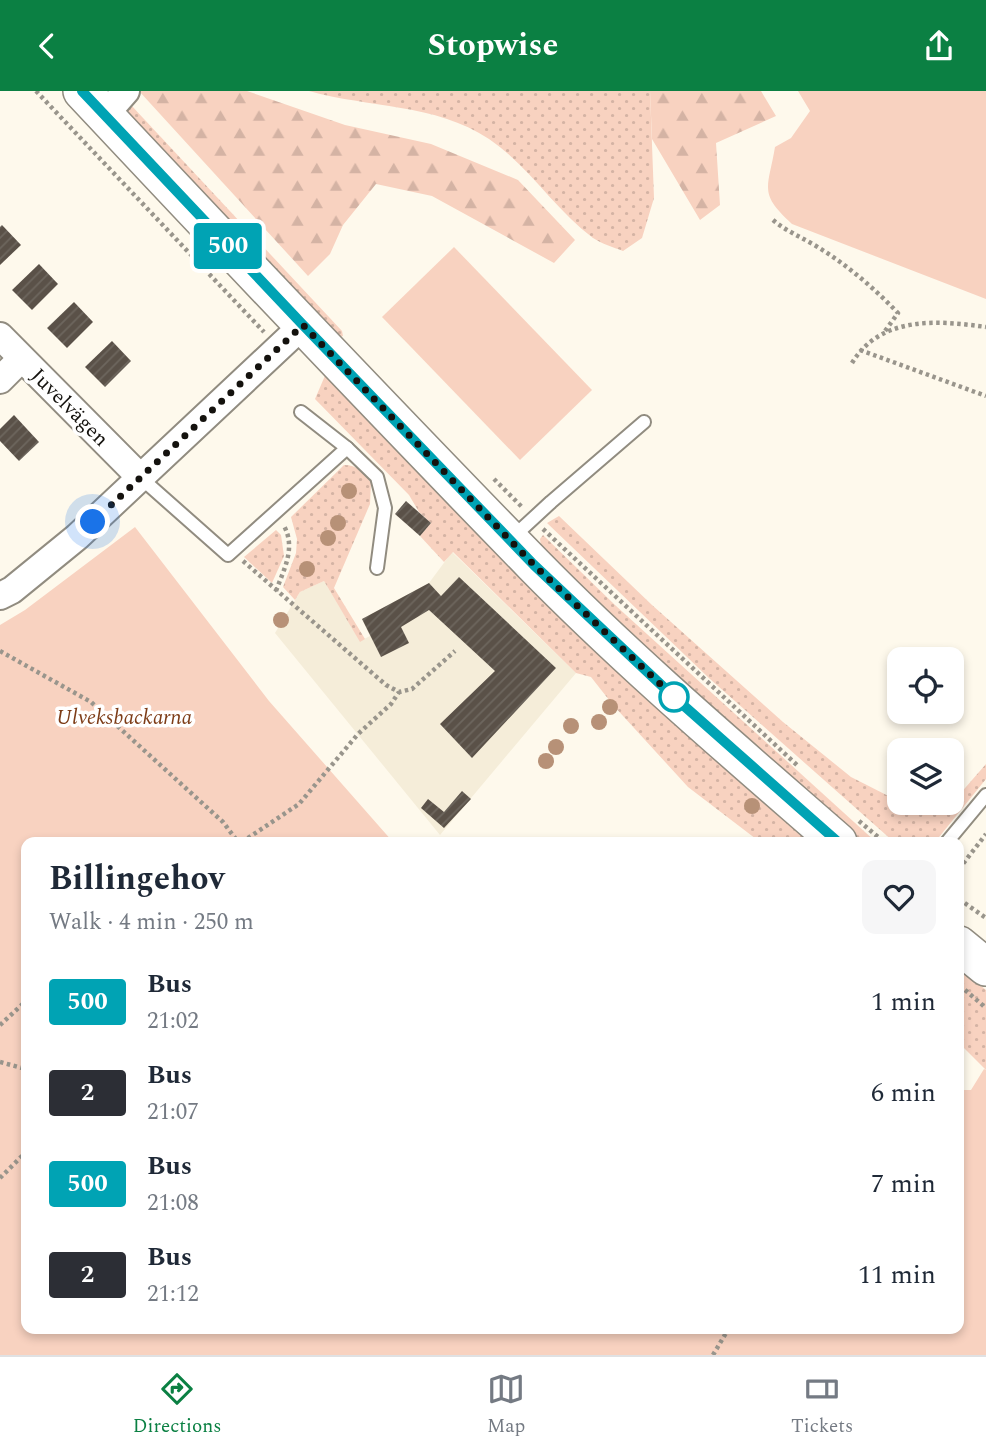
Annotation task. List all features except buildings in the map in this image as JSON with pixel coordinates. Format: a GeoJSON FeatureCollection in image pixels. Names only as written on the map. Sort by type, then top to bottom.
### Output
{"type":"FeatureCollection","features":[{"type":"Feature","properties":{"kind":"main road"},"geometry":{"type":"LineString","coordinates":[[104,99],[290,337],[522,529],[534,565],[674,697],[845,828]]}},
{"type":"Feature","properties":{"kind":"main road"},"geometry":{"type":"LineString","coordinates":[[964,949],[986,967]]}},
{"type":"Feature","properties":{"kind":"street","name":"Juvelvägen"},"geometry":{"type":"LineString","coordinates":[[0,336],[141,478]]}},
{"type":"Feature","properties":{"kind":"street"},"geometry":{"type":"LineString","coordinates":[[0,596],[12,590],[76,537],[290,337]]}},
{"type":"Feature","properties":{"kind":"street"},"geometry":{"type":"LineString","coordinates":[[0,380],[21,359]]}},
{"type":"Feature","properties":{"kind":"lane"},"geometry":{"type":"LineString","coordinates":[[300,412],[347,448],[377,477],[386,508],[377,568]]}},
{"type":"Feature","properties":{"kind":"lane"},"geometry":{"type":"LineString","coordinates":[[522,529],[644,422]]}},
{"type":"Feature","properties":{"kind":"lane"},"geometry":{"type":"LineString","coordinates":[[141,478],[228,555],[347,448]]}},
{"type":"Feature","properties":{"kind":"lane"},"geometry":{"type":"LineString","coordinates":[[951,837],[986,795]]}},
{"type":"Feature","properties":{"kind":"path"},"geometry":{"type":"LineString","coordinates":[[36,91],[248,314],[290,337]]}},
{"type":"Feature","properties":{"kind":"path"},"geometry":{"type":"LineString","coordinates":[[773,220],[817,246],[881,295],[898,313],[884,331],[860,349],[852,363]]}},
{"type":"Feature","properties":{"kind":"path"},"geometry":{"type":"LineString","coordinates":[[884,331],[931,323],[986,327]]}},
{"type":"Feature","properties":{"kind":"path"},"geometry":{"type":"LineString","coordinates":[[860,349],[986,395]]}},
{"type":"Feature","properties":{"kind":"path"},"geometry":{"type":"LineString","coordinates":[[492,477],[522,529],[804,771]]}},
{"type":"Feature","properties":{"kind":"path"},"geometry":{"type":"LineString","coordinates":[[276,511],[290,536],[289,557],[276,591]]}},
{"type":"Feature","properties":{"kind":"path"},"geometry":{"type":"LineString","coordinates":[[232,551],[386,685],[399,692],[412,689],[455,651]]}},
{"type":"Feature","properties":{"kind":"path"},"geometry":{"type":"LineString","coordinates":[[0,651],[92,702],[223,822],[236,837]]}},
{"type":"Feature","properties":{"kind":"path"},"geometry":{"type":"LineString","coordinates":[[248,837],[299,804],[358,734],[391,704],[399,692]]}},
{"type":"Feature","properties":{"kind":"path"},"geometry":{"type":"LineString","coordinates":[[845,828],[870,837]]}},
{"type":"Feature","properties":{"kind":"path"},"geometry":{"type":"LineString","coordinates":[[964,863],[986,834]]}},
{"type":"Feature","properties":{"kind":"path"},"geometry":{"type":"LineString","coordinates":[[964,903],[986,918]]}},
{"type":"Feature","properties":{"kind":"path"},"geometry":{"type":"LineString","coordinates":[[964,989],[986,1008]]}},
{"type":"Feature","properties":{"kind":"path"},"geometry":{"type":"LineString","coordinates":[[0,1025],[21,1006]]}},
{"type":"Feature","properties":{"kind":"path"},"geometry":{"type":"LineString","coordinates":[[0,1062],[21,1068]]}},
{"type":"Feature","properties":{"kind":"path"},"geometry":{"type":"LineString","coordinates":[[0,1178],[21,1157]]}},
{"type":"Feature","properties":{"kind":"path"},"geometry":{"type":"LineString","coordinates":[[713,1355],[725,1334]]}},
{"type":"Feature","properties":{"kind":"shaded area"},"geometry":{"type":"Polygon","coordinates":[[[452,552],[576,673],[440,835],[275,633],[300,592],[324,581],[360,641],[370,636],[362,619],[429,583],[452,552]]]}},
{"type":"Feature","properties":{"kind":"green space"},"geometry":{"type":"Polygon","coordinates":[[[139,91],[247,91],[345,125],[431,144],[518,180],[575,240],[554,263],[432,196],[376,184],[343,225],[330,254],[308,276],[139,91]]]}},
{"type":"Feature","properties":{"kind":"green space"},"geometry":{"type":"Polygon","coordinates":[[[309,91],[650,91],[654,198],[642,238],[623,251],[593,238],[566,214],[517,162],[489,139],[468,127],[424,112],[309,91]]]}},
{"type":"Feature","properties":{"kind":"green space"},"geometry":{"type":"Polygon","coordinates":[[[650,91],[761,91],[776,116],[716,143],[720,205],[700,220],[652,139],[650,91]]]}},
{"type":"Feature","properties":{"kind":"green space"},"geometry":{"type":"Polygon","coordinates":[[[798,91],[986,91],[986,299],[792,224],[781,214],[770,197],[768,182],[775,147],[791,138],[810,111],[798,91]]]}},
{"type":"Feature","properties":{"kind":"green space"},"geometry":{"type":"Polygon","coordinates":[[[130,104],[342,331],[343,336],[339,337],[124,113],[130,104]]]}},
{"type":"Feature","properties":{"kind":"green space"},"geometry":{"type":"Polygon","coordinates":[[[454,247],[592,390],[520,460],[382,317],[454,247]]]}},
{"type":"Feature","properties":{"kind":"green space"},"geometry":{"type":"Polygon","coordinates":[[[327,371],[808,837],[753,837],[688,787],[591,677],[576,673],[453,552],[444,562],[420,536],[431,523],[419,512],[409,495],[315,399],[327,371]]]}},
{"type":"Feature","properties":{"kind":"green space"},"geometry":{"type":"Polygon","coordinates":[[[344,465],[353,466],[371,482],[370,504],[334,588],[365,639],[360,642],[324,581],[300,592],[295,600],[283,587],[296,553],[297,539],[291,517],[344,465]]]}},
{"type":"Feature","properties":{"kind":"green space"},"geometry":{"type":"Polygon","coordinates":[[[559,516],[652,605],[783,722],[851,777],[887,795],[887,815],[957,815],[939,837],[888,837],[710,679],[547,523],[559,516]]]}},
{"type":"Feature","properties":{"kind":"green space","name":"Ulveksbackarna"},"geometry":{"type":"Polygon","coordinates":[[[135,527],[269,701],[389,837],[21,837],[21,1334],[964,1334],[964,1090],[971,1090],[984,1069],[986,1355],[0,1355],[0,625],[25,610],[135,527]]]}},
{"type":"Feature","properties":{"kind":"green space"},"geometry":{"type":"Polygon","coordinates":[[[276,530],[281,535],[284,556],[272,583],[244,557],[276,530]]]}},
{"type":"Feature","properties":{"kind":"green space"},"geometry":{"type":"Polygon","coordinates":[[[543,535],[615,605],[870,837],[854,837],[620,626],[541,546],[540,539],[543,535]]]}},
{"type":"Feature","properties":{"kind":"green space"},"geometry":{"type":"Polygon","coordinates":[[[986,764],[986,779],[964,806],[964,789],[986,764]]]}},
{"type":"Feature","properties":{"kind":"green space"},"geometry":{"type":"Polygon","coordinates":[[[964,972],[986,990],[986,1070],[964,1048],[964,972]]]}},
{"type":"Feature","properties":{"kind":"bus line","name":"500"},"geometry":{"type":"LineString","coordinates":[[82,91],[534,565],[674,697],[832,837]]}},
{"type":"Feature","properties":{"kind":"route"},"geometry":{"type":"LineString","coordinates":[[93,522],[303,325],[534,565],[674,697]]}}]}
